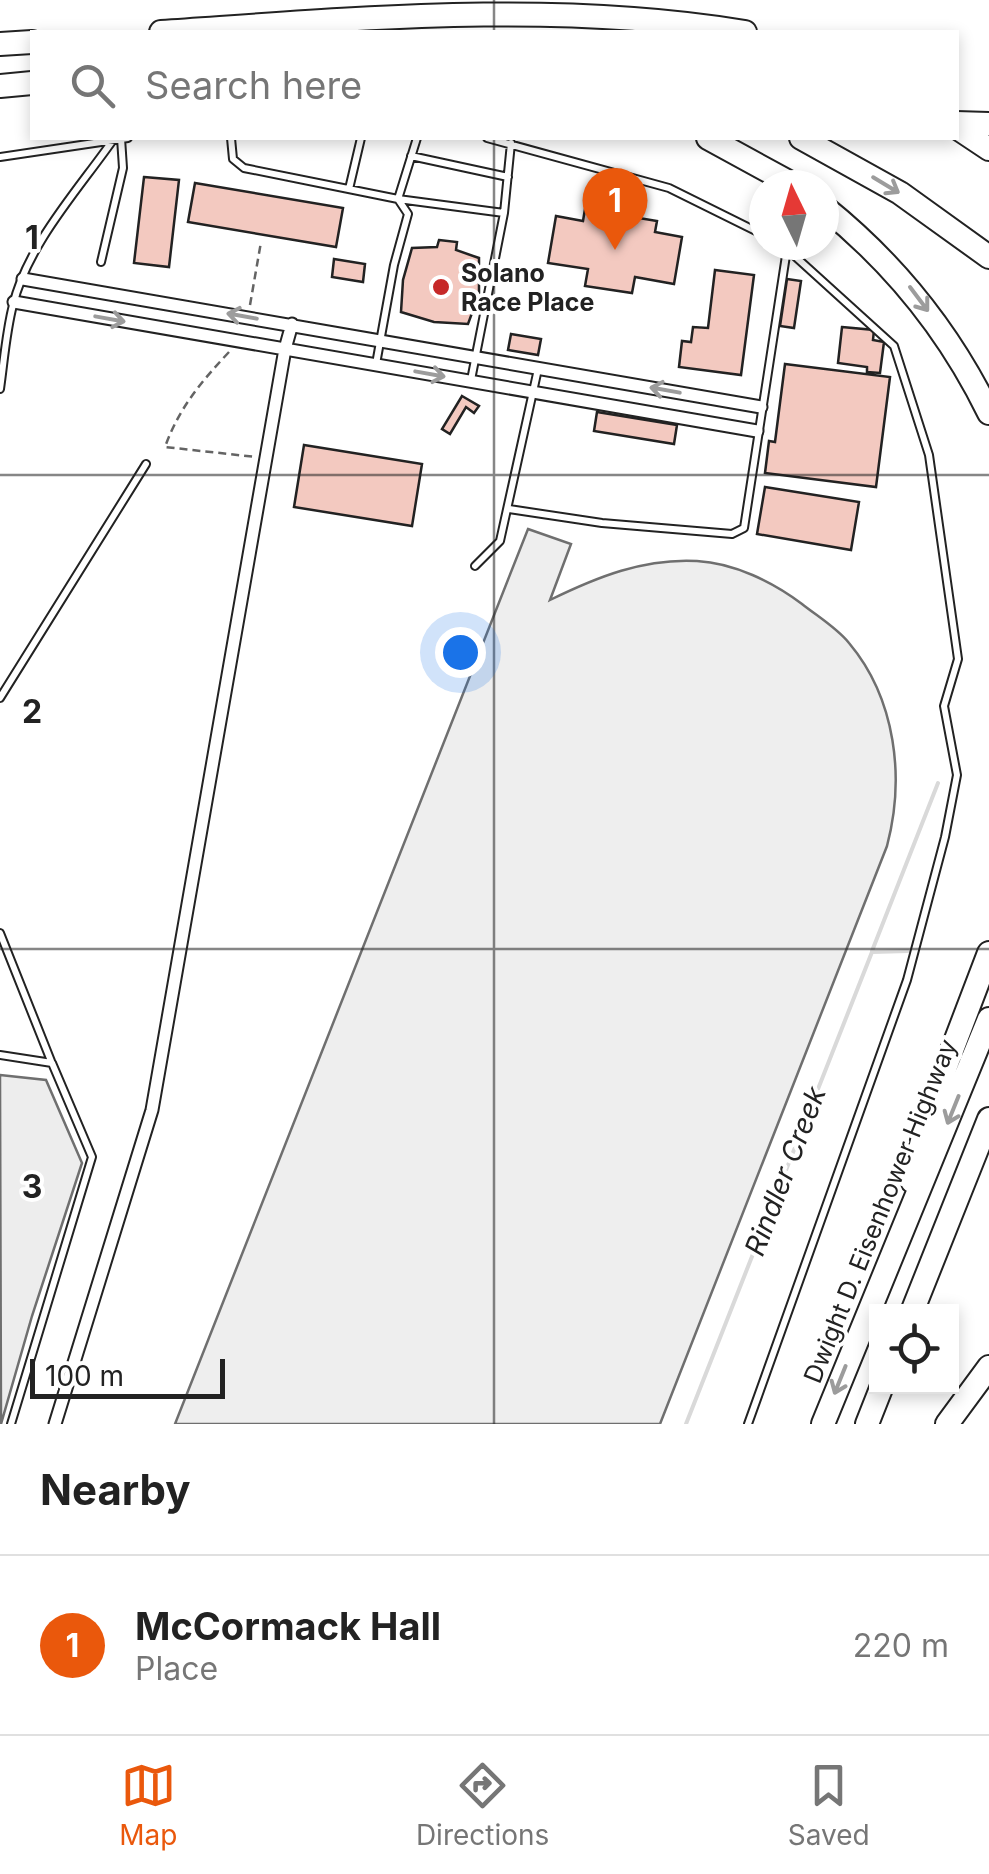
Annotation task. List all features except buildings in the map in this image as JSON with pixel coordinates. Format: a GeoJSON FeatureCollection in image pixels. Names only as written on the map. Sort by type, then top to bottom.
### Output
{"type":"FeatureCollection","features":[{"type":"Feature","properties":{"kind":"highway"},"geometry":{"type":"LineString","coordinates":[[468,11],[497,0]]}},
{"type":"Feature","properties":{"kind":"highway"},"geometry":{"type":"LineString","coordinates":[[190,30],[529,8],[656,16],[733,30]]}},
{"type":"Feature","properties":{"kind":"highway"},"geometry":{"type":"LineString","coordinates":[[0,44],[30,42]]}},
{"type":"Feature","properties":{"kind":"highway"},"geometry":{"type":"LineString","coordinates":[[0,87],[30,85]]}},
{"type":"Feature","properties":{"kind":"highway"},"geometry":{"type":"LineString","coordinates":[[959,125],[989,124]]}},
{"type":"Feature","properties":{"kind":"highway"},"geometry":{"type":"LineString","coordinates":[[959,126],[989,142]]}},
{"type":"Feature","properties":{"kind":"highway"},"geometry":{"type":"LineString","coordinates":[[959,127],[989,150]]}},
{"type":"Feature","properties":{"kind":"highway"},"geometry":{"type":"LineString","coordinates":[[712,140],[767,170]]}},
{"type":"Feature","properties":{"kind":"highway"},"geometry":{"type":"LineString","coordinates":[[805,140],[900,193],[989,257]]}},
{"type":"Feature","properties":{"kind":"highway"},"geometry":{"type":"LineString","coordinates":[[839,220],[881,256],[912,290],[950,345],[989,413]]}},
{"type":"Feature","properties":{"kind":"highway"},"geometry":{"type":"LineString","coordinates":[[903,1224],[932,1105],[989,952]]}},
{"type":"Feature","properties":{"kind":"highway","name":"Dwight D. Eisenhower Highway"},"geometry":{"type":"LineString","coordinates":[[823,1424],[989,1019]]}},
{"type":"Feature","properties":{"kind":"highway"},"geometry":{"type":"LineString","coordinates":[[915,1304],[989,1118]]}},
{"type":"Feature","properties":{"kind":"highway"},"geometry":{"type":"LineString","coordinates":[[947,1424],[989,1367]]}},
{"type":"Feature","properties":{"kind":"highway"},"geometry":{"type":"LineString","coordinates":[[867,1424],[879,1394]]}},
{"type":"Feature","properties":{"kind":"street"},"geometry":{"type":"LineString","coordinates":[[23,278],[761,407]]}},
{"type":"Feature","properties":{"kind":"street"},"geometry":{"type":"LineString","coordinates":[[14,302],[757,431]]}},
{"type":"Feature","properties":{"kind":"street"},"geometry":{"type":"LineString","coordinates":[[55,1424],[152,1110],[292,324]]}},
{"type":"Feature","properties":{"kind":"lane"},"geometry":{"type":"LineString","coordinates":[[0,157],[107,140]]}},
{"type":"Feature","properties":{"kind":"lane"},"geometry":{"type":"LineString","coordinates":[[0,389],[14,302],[23,278],[44,238],[118,140]]}},
{"type":"Feature","properties":{"kind":"lane"},"geometry":{"type":"LineString","coordinates":[[100,262],[123,168],[120,140]]}},
{"type":"Feature","properties":{"kind":"lane"},"geometry":{"type":"LineString","coordinates":[[231,140],[232,159],[244,168],[398,199],[504,213]]}},
{"type":"Feature","properties":{"kind":"lane"},"geometry":{"type":"LineString","coordinates":[[350,190],[361,140]]}},
{"type":"Feature","properties":{"kind":"lane"},"geometry":{"type":"LineString","coordinates":[[398,199],[416,140]]}},
{"type":"Feature","properties":{"kind":"lane"},"geometry":{"type":"LineString","coordinates":[[498,140],[669,188],[749,228]]}},
{"type":"Feature","properties":{"kind":"lane"},"geometry":{"type":"LineString","coordinates":[[471,381],[504,213],[512,143]]}},
{"type":"Feature","properties":{"kind":"lane"},"geometry":{"type":"LineString","coordinates":[[411,156],[508,177]]}},
{"type":"Feature","properties":{"kind":"lane"},"geometry":{"type":"LineString","coordinates":[[376,365],[408,214],[398,199]]}},
{"type":"Feature","properties":{"kind":"lane"},"geometry":{"type":"LineString","coordinates":[[509,509],[602,523],[732,534],[744,528],[782,260]]}},
{"type":"Feature","properties":{"kind":"lane"},"geometry":{"type":"LineString","coordinates":[[748,1424],[907,980],[945,837],[957,775],[944,706],[958,659],[929,455],[894,346],[798,260]]}},
{"type":"Feature","properties":{"kind":"lane"},"geometry":{"type":"LineString","coordinates":[[476,566],[500,541],[538,368]]}},
{"type":"Feature","properties":{"kind":"lane"},"geometry":{"type":"LineString","coordinates":[[0,698],[146,464]]}},
{"type":"Feature","properties":{"kind":"lane"},"geometry":{"type":"LineString","coordinates":[[0,933],[92,1157],[11,1424]]}},
{"type":"Feature","properties":{"kind":"lane"},"geometry":{"type":"LineString","coordinates":[[0,1055],[52,1063]]}},
{"type":"Feature","properties":{"kind":"path"},"geometry":{"type":"LineString","coordinates":[[248,317],[261,242]]}},
{"type":"Feature","properties":{"kind":"path"},"geometry":{"type":"LineString","coordinates":[[146,464],[165,446],[191,392],[240,341]]}},
{"type":"Feature","properties":{"kind":"path"},"geometry":{"type":"LineString","coordinates":[[165,446],[266,458]]}},
{"type":"Feature","properties":{"kind":"shaded area"},"geometry":{"type":"Polygon","coordinates":[[[528,529],[571,544],[550,600],[621,571],[677,561],[725,565],[779,588],[849,643],[877,689],[892,740],[895,793],[887,846],[660,1424],[175,1424],[528,529]]]}},
{"type":"Feature","properties":{"kind":"shaded area"},"geometry":{"type":"Polygon","coordinates":[[[0,1075],[46,1080],[82,1163],[1,1424],[0,1075]]]}},
{"type":"Feature","properties":{"kind":"waterway"},"geometry":{"type":"LineString","coordinates":[[872,951],[938,783]]}},
{"type":"Feature","properties":{"kind":"waterway","name":"Rindler Creek"},"geometry":{"type":"LineString","coordinates":[[686,1424],[872,952],[908,951]]}},
{"type":"Feature","properties":{"kind":"place","name":"McCormack Hall"},"geometry":{"type":"Point","coordinates":[615,250]}},
{"type":"Feature","properties":{"kind":"place","name":"Solano Race Place"},"geometry":{"type":"Point","coordinates":[441,287]}}]}
